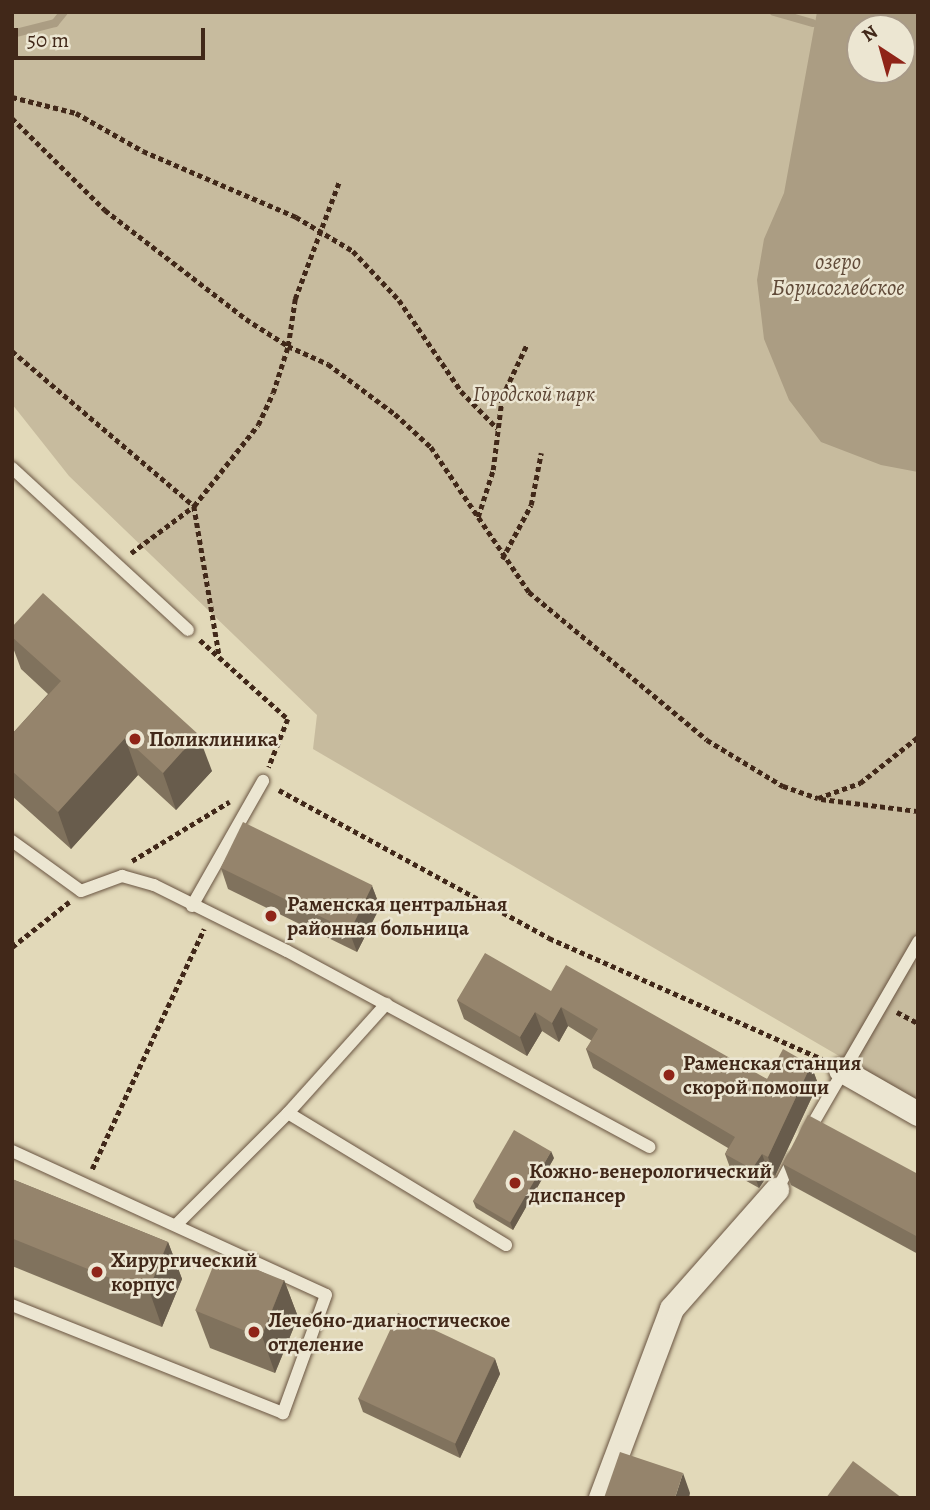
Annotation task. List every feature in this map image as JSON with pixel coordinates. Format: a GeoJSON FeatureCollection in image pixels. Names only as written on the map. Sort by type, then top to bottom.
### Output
{"type":"FeatureCollection","features":[{"type":"Feature","properties":{"kind":"street"},"geometry":{"type":"LineString","coordinates":[[841,1070],[918,1114]]}},
{"type":"Feature","properties":{"kind":"street"},"geometry":{"type":"LineString","coordinates":[[601,1498],[672,1309],[777,1190]]}},
{"type":"Feature","properties":{"kind":"lane"},"geometry":{"type":"LineString","coordinates":[[12,458],[14,473],[188,630]]}},
{"type":"Feature","properties":{"kind":"lane"},"geometry":{"type":"LineString","coordinates":[[192,905],[263,781]]}},
{"type":"Feature","properties":{"kind":"lane"},"geometry":{"type":"LineString","coordinates":[[12,841],[81,891],[122,876],[154,886],[386,1003],[649,1147]]}},
{"type":"Feature","properties":{"kind":"lane"},"geometry":{"type":"LineString","coordinates":[[777,1190],[841,1070],[918,942]]}},
{"type":"Feature","properties":{"kind":"lane"},"geometry":{"type":"LineString","coordinates":[[178,1223],[288,1113],[386,1003]]}},
{"type":"Feature","properties":{"kind":"lane"},"geometry":{"type":"LineString","coordinates":[[288,1113],[506,1245]]}},
{"type":"Feature","properties":{"kind":"lane"},"geometry":{"type":"LineString","coordinates":[[12,1151],[178,1223],[326,1295],[283,1413],[12,1305]]}},
{"type":"Feature","properties":{"kind":"path"},"geometry":{"type":"LineString","coordinates":[[12,97],[76,113],[143,151],[318,230],[352,251],[399,300],[461,391],[498,428]]}},
{"type":"Feature","properties":{"kind":"path"},"geometry":{"type":"LineString","coordinates":[[12,118],[105,209],[288,346],[328,364],[431,447],[502,559],[529,593],[708,740],[783,786],[818,798],[918,811]]}},
{"type":"Feature","properties":{"kind":"path"},"geometry":{"type":"LineString","coordinates":[[116,564],[194,506],[258,425],[288,346],[295,299],[318,230],[340,181]]}},
{"type":"Feature","properties":{"kind":"path"},"geometry":{"type":"LineString","coordinates":[[478,518],[493,470],[502,397],[527,344]]}},
{"type":"Feature","properties":{"kind":"path"},"geometry":{"type":"LineString","coordinates":[[12,351],[194,506],[219,655]]}},
{"type":"Feature","properties":{"kind":"path"},"geometry":{"type":"LineString","coordinates":[[502,559],[531,505],[541,453]]}},
{"type":"Feature","properties":{"kind":"path"},"geometry":{"type":"LineString","coordinates":[[127,864],[263,781],[288,719],[188,630]]}},
{"type":"Feature","properties":{"kind":"path"},"geometry":{"type":"LineString","coordinates":[[818,798],[860,783],[918,737]]}},
{"type":"Feature","properties":{"kind":"path"},"geometry":{"type":"LineString","coordinates":[[263,781],[549,938],[841,1070]]}},
{"type":"Feature","properties":{"kind":"path"},"geometry":{"type":"LineString","coordinates":[[12,947],[81,891]]}},
{"type":"Feature","properties":{"kind":"path"},"geometry":{"type":"LineString","coordinates":[[86,1182],[212,914]]}},
{"type":"Feature","properties":{"kind":"green space","name":"Городской парк"},"geometry":{"type":"Polygon","coordinates":[[[12,12],[918,12],[918,1102],[313,749],[317,715],[69,476],[12,404],[12,12]]]}},
{"type":"Feature","properties":{"kind":"water","name":"озеро Борисоглебское"},"geometry":{"type":"Polygon","coordinates":[[[817,12],[918,12],[918,472],[881,465],[821,442],[789,400],[764,339],[757,280],[764,239],[784,193],[817,12]]]}},
{"type":"Feature","properties":{"kind":"building"},"geometry":{"type":"Polygon","coordinates":[[[43,593],[198,734],[163,773],[125,738],[58,812],[12,771],[12,734],[61,681],[12,637],[12,627],[43,593]]]}},
{"type":"Feature","properties":{"kind":"building"},"geometry":{"type":"Polygon","coordinates":[[[243,822],[372,885],[350,931],[221,868],[243,822]]]}},
{"type":"Feature","properties":{"kind":"building"},"geometry":{"type":"Polygon","coordinates":[[[485,953],[551,991],[566,965],[767,1079],[783,1049],[811,1065],[768,1157],[762,1154],[752,1169],[725,1154],[735,1137],[586,1049],[598,1029],[561,1007],[552,1023],[535,1012],[520,1037],[457,1000],[485,953]]]}},
{"type":"Feature","properties":{"kind":"building"},"geometry":{"type":"Polygon","coordinates":[[[808,1115],[918,1174],[918,1237],[783,1164],[808,1115]]]}},
{"type":"Feature","properties":{"kind":"building","name":"Кожно-венерологический диспансер"},"geometry":{"type":"Polygon","coordinates":[[[514,1130],[551,1152],[510,1223],[473,1201],[514,1130]]]}},
{"type":"Feature","properties":{"kind":"building"},"geometry":{"type":"Polygon","coordinates":[[[12,1179],[168,1242],[147,1293],[12,1238],[12,1179]]]}},
{"type":"Feature","properties":{"kind":"building"},"geometry":{"type":"Polygon","coordinates":[[[218,1254],[284,1281],[261,1337],[195,1311],[218,1254]]]}},
{"type":"Feature","properties":{"kind":"building"},"geometry":{"type":"Polygon","coordinates":[[[398,1313],[495,1358],[455,1443],[358,1398],[398,1313]]]}},
{"type":"Feature","properties":{"kind":"building"},"geometry":{"type":"Polygon","coordinates":[[[620,1452],[683,1473],[675,1498],[604,1498],[620,1452]]]}},
{"type":"Feature","properties":{"kind":"building"},"geometry":{"type":"Polygon","coordinates":[[[853,1461],[902,1498],[826,1498],[853,1461]]]}},
{"type":"Feature","properties":{"kind":"waterway"},"geometry":{"type":"LineString","coordinates":[[12,34],[55,23],[64,12]]}},
{"type":"Feature","properties":{"kind":"waterway"},"geometry":{"type":"LineString","coordinates":[[774,12],[812,23]]}},
{"type":"Feature","properties":{"kind":"place","name":"Поликлиника"},"geometry":{"type":"Point","coordinates":[135,739]}},
{"type":"Feature","properties":{"kind":"place","name":"Раменская центральная районная больница"},"geometry":{"type":"Point","coordinates":[271,916]}},
{"type":"Feature","properties":{"kind":"place","name":"Раменская станция скорой помощи"},"geometry":{"type":"Point","coordinates":[669,1075]}},
{"type":"Feature","properties":{"kind":"place","name":"Кожно-венерологический диспансер"},"geometry":{"type":"Point","coordinates":[515,1183]}},
{"type":"Feature","properties":{"kind":"place","name":"Хирургический корпус"},"geometry":{"type":"Point","coordinates":[97,1272]}},
{"type":"Feature","properties":{"kind":"place","name":"Лечебно-диагностическое отделение"},"geometry":{"type":"Point","coordinates":[254,1332]}}]}
